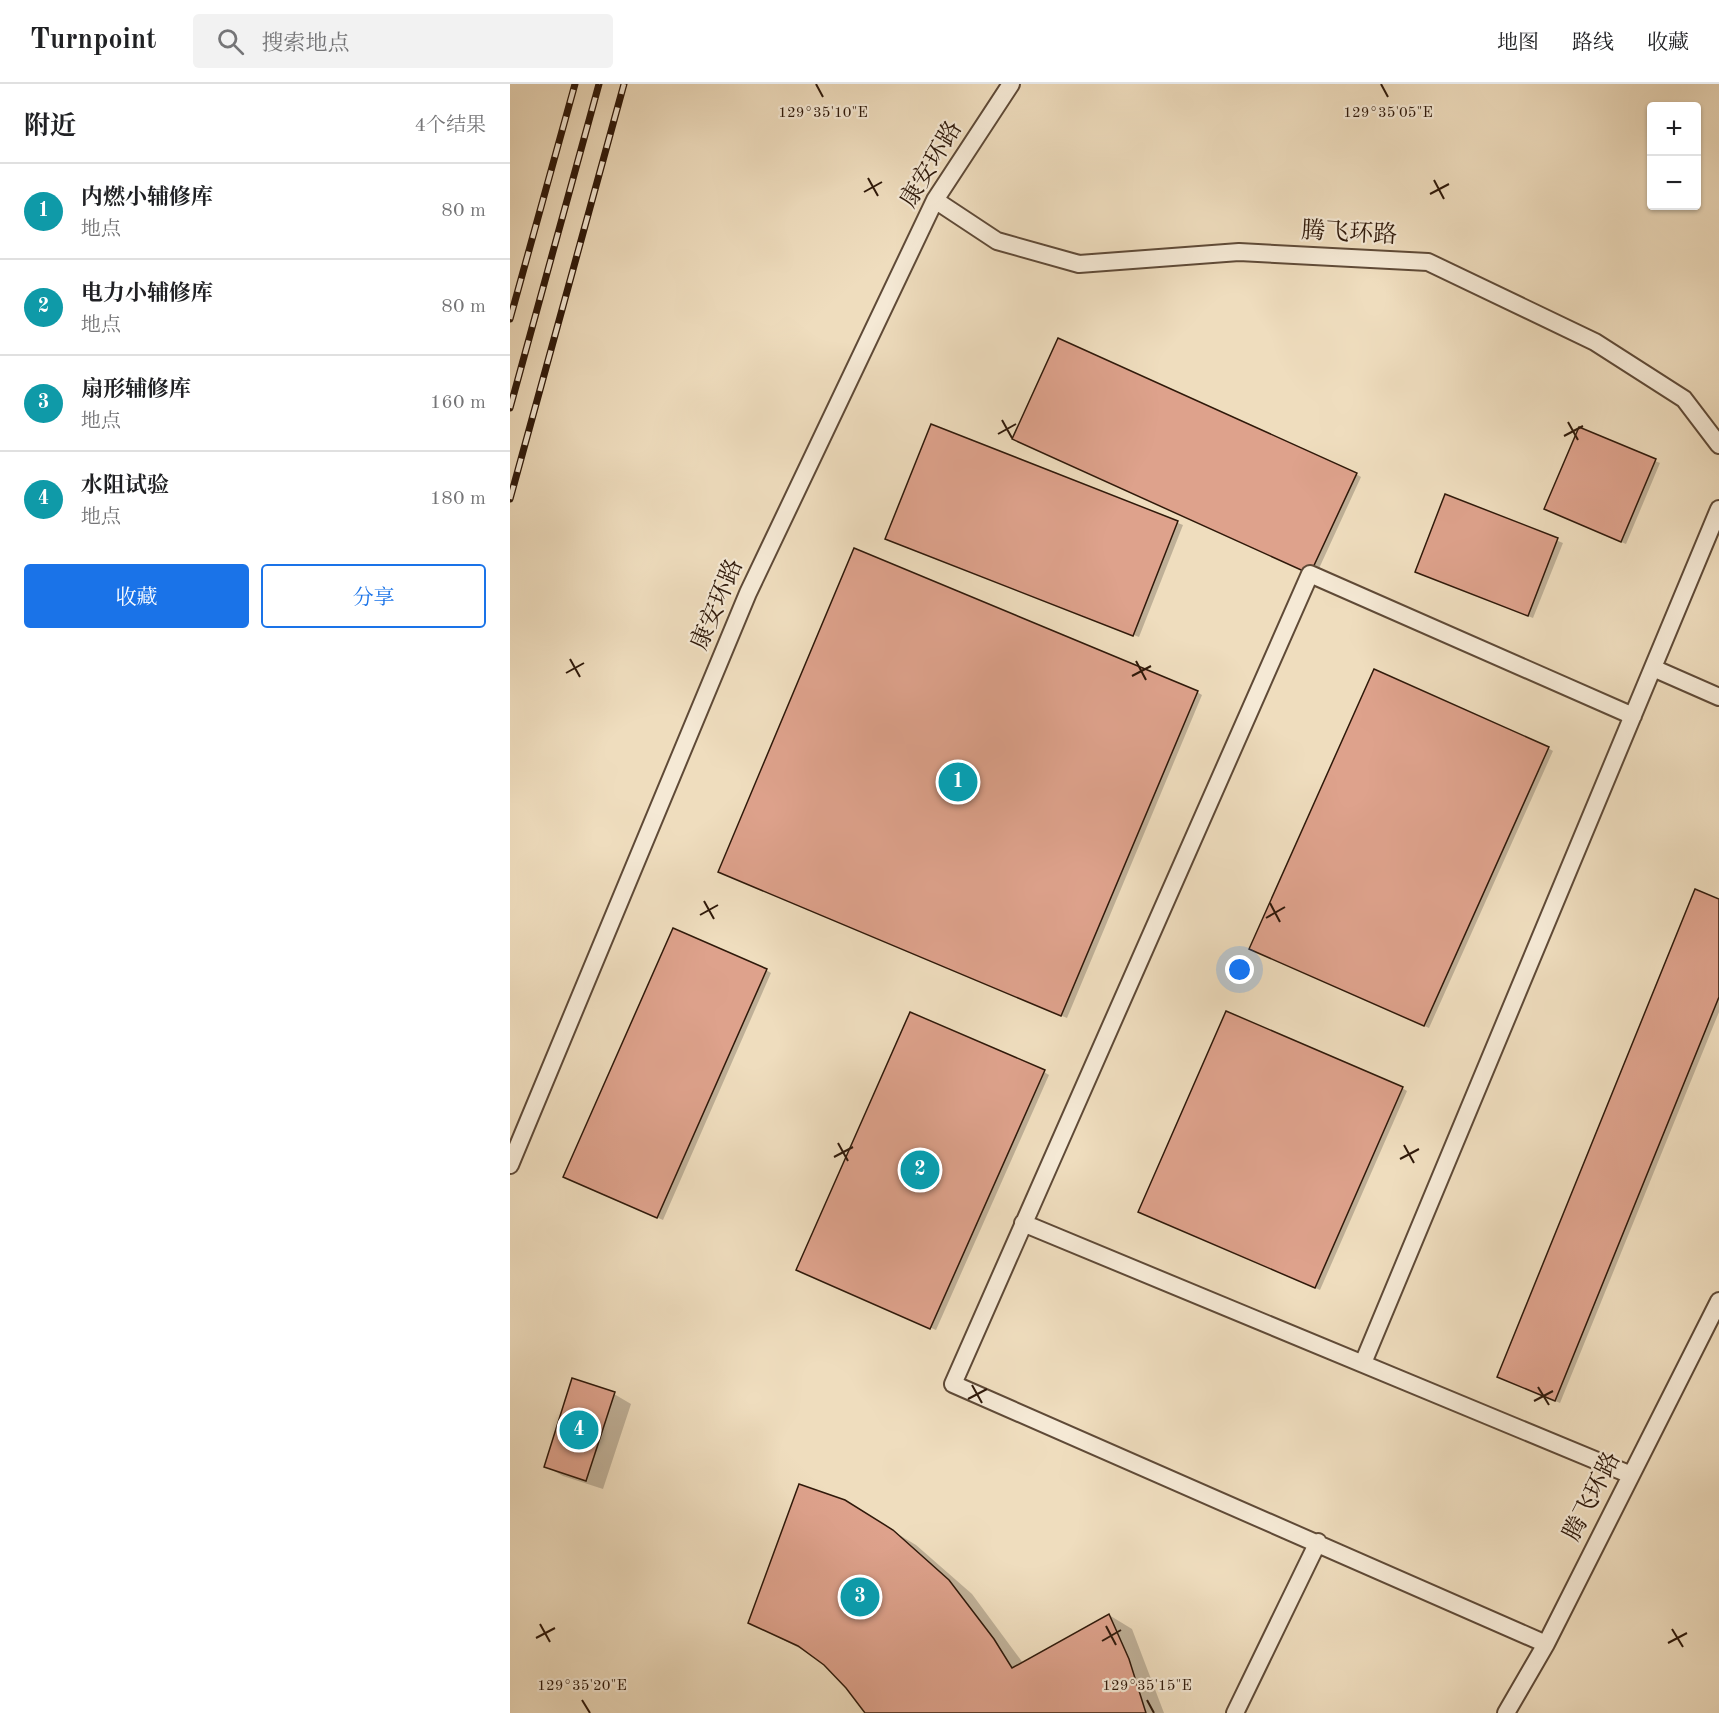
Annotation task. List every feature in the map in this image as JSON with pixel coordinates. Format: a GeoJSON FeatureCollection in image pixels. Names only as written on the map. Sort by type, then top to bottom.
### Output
{"type":"FeatureCollection","features":[{"type":"Feature","properties":{"kind":"lane","name":"康安环路"},"geometry":{"type":"LineString","coordinates":[[510,1165],[748,592],[935,200],[1011,84]]}},
{"type":"Feature","properties":{"kind":"lane","name":"腾飞环路"},"geometry":{"type":"LineString","coordinates":[[935,200],[997,241],[1079,264],[1239,252],[1428,262],[1594,342],[1635,367],[1684,399],[1719,445]]}},
{"type":"Feature","properties":{"kind":"lane"},"geometry":{"type":"LineString","coordinates":[[1363,1363],[1719,509]]}},
{"type":"Feature","properties":{"kind":"lane"},"geometry":{"type":"LineString","coordinates":[[1545,1644],[1318,1542],[953,1384],[1310,574],[1633,716]]}},
{"type":"Feature","properties":{"kind":"lane"},"geometry":{"type":"LineString","coordinates":[[1653,668],[1719,697]]}},
{"type":"Feature","properties":{"kind":"lane"},"geometry":{"type":"LineString","coordinates":[[1023,1223],[1631,1475]]}},
{"type":"Feature","properties":{"kind":"lane","name":"腾飞环路"},"geometry":{"type":"LineString","coordinates":[[1506,1713],[1545,1644],[1719,1301]]}},
{"type":"Feature","properties":{"kind":"lane"},"geometry":{"type":"LineString","coordinates":[[1235,1713],[1318,1542]]}},
{"type":"Feature","properties":{"kind":"building"},"geometry":{"type":"Polygon","coordinates":[[[1058,338],[1357,473],[1310,574],[1012,439],[1058,338]]]}},
{"type":"Feature","properties":{"kind":"building"},"geometry":{"type":"Polygon","coordinates":[[[931,424],[1178,521],[1133,636],[885,539],[931,424]]]}},
{"type":"Feature","properties":{"kind":"building"},"geometry":{"type":"Polygon","coordinates":[[[1579,427],[1656,459],[1621,542],[1544,509],[1579,427]]]}},
{"type":"Feature","properties":{"kind":"building"},"geometry":{"type":"Polygon","coordinates":[[[1445,494],[1558,538],[1528,616],[1415,572],[1445,494]]]}},
{"type":"Feature","properties":{"kind":"building"},"geometry":{"type":"Polygon","coordinates":[[[854,548],[1198,691],[1061,1016],[718,872],[854,548]]]}},
{"type":"Feature","properties":{"kind":"building"},"geometry":{"type":"Polygon","coordinates":[[[1374,669],[1549,747],[1424,1026],[1249,949],[1374,669]]]}},
{"type":"Feature","properties":{"kind":"building"},"geometry":{"type":"Polygon","coordinates":[[[1695,889],[1719,899],[1719,997],[1555,1401],[1497,1377],[1695,889]]]}},
{"type":"Feature","properties":{"kind":"building"},"geometry":{"type":"Polygon","coordinates":[[[673,928],[767,969],[657,1218],[563,1177],[673,928]]]}},
{"type":"Feature","properties":{"kind":"building"},"geometry":{"type":"Polygon","coordinates":[[[1226,1011],[1403,1087],[1315,1288],[1138,1212],[1226,1011]]]}},
{"type":"Feature","properties":{"kind":"building"},"geometry":{"type":"Polygon","coordinates":[[[910,1012],[1045,1070],[930,1329],[796,1270],[910,1012]]]}},
{"type":"Feature","properties":{"kind":"building"},"geometry":{"type":"Polygon","coordinates":[[[572,1378],[615,1392],[586,1481],[544,1467],[572,1378]]]}},
{"type":"Feature","properties":{"kind":"building"},"geometry":{"type":"Polygon","coordinates":[[[799,1484],[845,1500],[893,1530],[949,1580],[994,1639],[1012,1668],[1109,1614],[1129,1659],[1146,1713],[865,1713],[824,1665],[798,1646],[748,1623],[799,1484]]]}},
{"type":"Feature","properties":{"kind":"railway"},"geometry":{"type":"LineString","coordinates":[[510,319],[575,84]]}},
{"type":"Feature","properties":{"kind":"railway"},"geometry":{"type":"LineString","coordinates":[[510,408],[599,84]]}},
{"type":"Feature","properties":{"kind":"railway"},"geometry":{"type":"LineString","coordinates":[[510,499],[624,84]]}},
{"type":"Feature","properties":{"kind":"place","name":"内燃小辅修库"},"geometry":{"type":"Point","coordinates":[958,782]}},
{"type":"Feature","properties":{"kind":"place","name":"电力小辅修库"},"geometry":{"type":"Point","coordinates":[920,1170]}},
{"type":"Feature","properties":{"kind":"place","name":"水阻试验"},"geometry":{"type":"Point","coordinates":[579,1430]}},
{"type":"Feature","properties":{"kind":"place","name":"扇形辅修库"},"geometry":{"type":"Point","coordinates":[860,1597]}}]}
